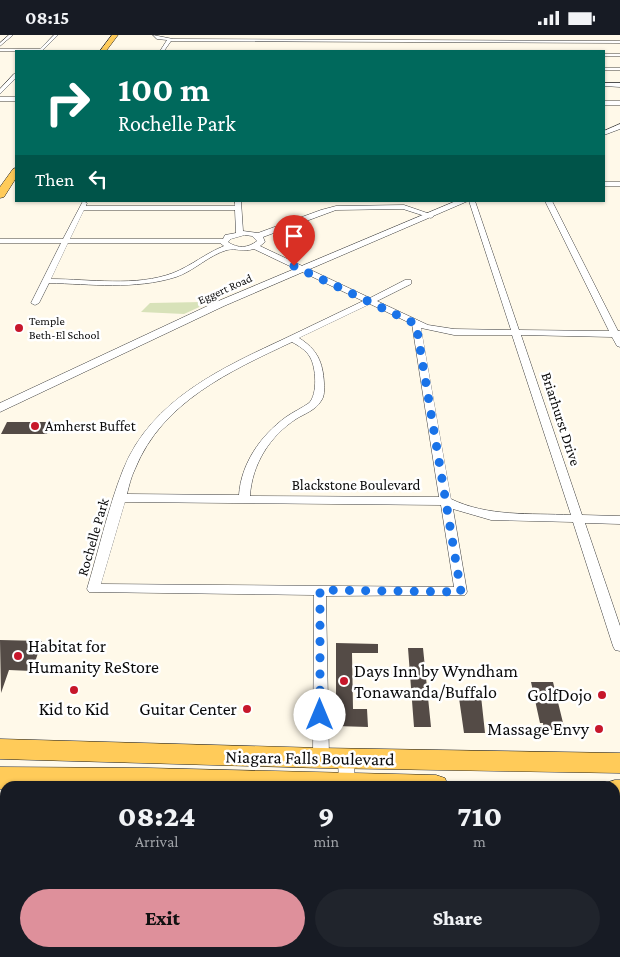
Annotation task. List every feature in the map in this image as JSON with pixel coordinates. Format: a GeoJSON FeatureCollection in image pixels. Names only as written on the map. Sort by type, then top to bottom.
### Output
{"type":"FeatureCollection","features":[{"type":"Feature","properties":{"kind":"main road"},"geometry":{"type":"LineString","coordinates":[[104,50],[115,35]]}},
{"type":"Feature","properties":{"kind":"main road"},"geometry":{"type":"LineString","coordinates":[[0,195],[13,181]]}},
{"type":"Feature","properties":{"kind":"main road","name":"Niagara Falls Boulevard"},"geometry":{"type":"LineString","coordinates":[[0,749],[321,758],[620,763]]}},
{"type":"Feature","properties":{"kind":"main road","name":"Niagara Falls Boulevard"},"geometry":{"type":"LineString","coordinates":[[0,778],[149,781]]}},
{"type":"Feature","properties":{"kind":"street"},"geometry":{"type":"LineString","coordinates":[[0,45],[11,35]]}},
{"type":"Feature","properties":{"kind":"street"},"geometry":{"type":"LineString","coordinates":[[41,50],[56,35]]}},
{"type":"Feature","properties":{"kind":"street"},"geometry":{"type":"LineString","coordinates":[[155,35],[169,40],[270,40],[385,44],[620,42]]}},
{"type":"Feature","properties":{"kind":"street"},"geometry":{"type":"LineString","coordinates":[[383,35],[385,44]]}},
{"type":"Feature","properties":{"kind":"street"},"geometry":{"type":"LineString","coordinates":[[550,35],[560,47]]}},
{"type":"Feature","properties":{"kind":"street"},"geometry":{"type":"LineString","coordinates":[[163,50],[169,40]]}},
{"type":"Feature","properties":{"kind":"street"},"geometry":{"type":"LineString","coordinates":[[0,50],[15,50]]}},
{"type":"Feature","properties":{"kind":"street"},"geometry":{"type":"LineString","coordinates":[[605,55],[620,55]]}},
{"type":"Feature","properties":{"kind":"street"},"geometry":{"type":"LineString","coordinates":[[605,69],[620,69]]}},
{"type":"Feature","properties":{"kind":"street"},"geometry":{"type":"LineString","coordinates":[[0,92],[15,76]]}},
{"type":"Feature","properties":{"kind":"street"},"geometry":{"type":"LineString","coordinates":[[605,85],[620,85]]}},
{"type":"Feature","properties":{"kind":"street"},"geometry":{"type":"LineString","coordinates":[[0,99],[15,99]]}},
{"type":"Feature","properties":{"kind":"street"},"geometry":{"type":"LineString","coordinates":[[605,103],[620,103]]}},
{"type":"Feature","properties":{"kind":"street"},"geometry":{"type":"LineString","coordinates":[[605,133],[620,126]]}},
{"type":"Feature","properties":{"kind":"street"},"geometry":{"type":"LineString","coordinates":[[605,184],[620,184]]}},
{"type":"Feature","properties":{"kind":"street","name":"Eggert Road"},"geometry":{"type":"LineString","coordinates":[[0,408],[220,304],[462,202]]}},
{"type":"Feature","properties":{"kind":"street","name":"Briarhurst Drive"},"geometry":{"type":"LineString","coordinates":[[472,202],[620,645]]}},
{"type":"Feature","properties":{"kind":"street"},"geometry":{"type":"LineString","coordinates":[[549,202],[618,334],[620,344]]}},
{"type":"Feature","properties":{"kind":"street"},"geometry":{"type":"LineString","coordinates":[[35,303],[83,205],[238,205],[240,233]]}},
{"type":"Feature","properties":{"kind":"street"},"geometry":{"type":"LineString","coordinates":[[46,281],[139,281],[158,279],[181,272],[226,244],[228,237],[240,233],[258,236],[336,207],[404,207],[431,216]]}},
{"type":"Feature","properties":{"kind":"street"},"geometry":{"type":"LineString","coordinates":[[0,241],[226,244],[240,249],[255,247],[261,242],[258,236]]}},
{"type":"Feature","properties":{"kind":"street"},"geometry":{"type":"LineString","coordinates":[[255,247],[416,324],[447,331],[618,334]]}},
{"type":"Feature","properties":{"kind":"street","name":"Rochelle Park"},"geometry":{"type":"LineString","coordinates":[[408,282],[213,377],[169,409],[147,434],[136,451],[93,589],[461,592],[445,501]]}},
{"type":"Feature","properties":{"kind":"street"},"geometry":{"type":"LineString","coordinates":[[416,324],[445,501]]}},
{"type":"Feature","properties":{"kind":"street"},"geometry":{"type":"LineString","coordinates":[[244,499],[250,468],[260,448],[286,421],[314,403],[319,394],[317,358],[308,348],[292,338]]}},
{"type":"Feature","properties":{"kind":"street","name":"Blackstone Boulevard"},"geometry":{"type":"LineString","coordinates":[[120,498],[445,501],[464,510],[491,516],[620,520]]}},
{"type":"Feature","properties":{"kind":"street"},"geometry":{"type":"LineString","coordinates":[[320,590],[321,758]]}},
{"type":"Feature","properties":{"kind":"street"},"geometry":{"type":"LineString","coordinates":[[346,758],[347,781]]}},
{"type":"Feature","properties":{"kind":"green space"},"geometry":{"type":"Polygon","coordinates":[[[203,302],[206,304],[184,314],[141,312],[150,303],[203,302]]]}},
{"type":"Feature","properties":{"kind":"building","name":"Amherst Buffet"},"geometry":{"type":"Polygon","coordinates":[[[7,422],[67,422],[64,431],[48,431],[47,434],[1,434],[7,422]]]}},
{"type":"Feature","properties":{"kind":"building","name":"Habitat for Humanity ReStore"},"geometry":{"type":"Polygon","coordinates":[[[0,640],[42,641],[32,671],[9,670],[1,693],[0,640]]]}},
{"type":"Feature","properties":{"kind":"building","name":"Days Inn by Wyndham Tonawanda/Buffalo"},"geometry":{"type":"Polygon","coordinates":[[[336,643],[378,644],[378,653],[352,653],[353,709],[367,709],[368,727],[336,726],[336,643]]]}},
{"type":"Feature","properties":{"kind":"building","name":"Days Inn by Wyndham Tonawanda/Buffalo"},"geometry":{"type":"Polygon","coordinates":[[[408,648],[423,648],[431,727],[414,727],[408,648]]]}},
{"type":"Feature","properties":{"kind":"building"},"geometry":{"type":"Polygon","coordinates":[[[531,682],[553,682],[566,735],[557,735],[555,730],[544,730],[543,723],[540,723],[531,682]]]}},
{"type":"Feature","properties":{"kind":"building"},"geometry":{"type":"Polygon","coordinates":[[[458,691],[470,691],[471,695],[481,696],[485,733],[464,733],[458,691]]]}},
{"type":"Feature","properties":{"kind":"place","name":"Temple Beth-El School"},"geometry":{"type":"Point","coordinates":[19,328]}},
{"type":"Feature","properties":{"kind":"place","name":"Amherst Buffet"},"geometry":{"type":"Point","coordinates":[35,426]}},
{"type":"Feature","properties":{"kind":"place","name":"Habitat for Humanity ReStore"},"geometry":{"type":"Point","coordinates":[18,656]}},
{"type":"Feature","properties":{"kind":"place","name":"Days Inn by Wyndham Tonawanda/Buffalo"},"geometry":{"type":"Point","coordinates":[344,681]}},
{"type":"Feature","properties":{"kind":"place","name":"Kid to Kid"},"geometry":{"type":"Point","coordinates":[74,690]}},
{"type":"Feature","properties":{"kind":"place","name":"GolfDojo"},"geometry":{"type":"Point","coordinates":[602,695]}},
{"type":"Feature","properties":{"kind":"place","name":"Guitar Center"},"geometry":{"type":"Point","coordinates":[247,709]}},
{"type":"Feature","properties":{"kind":"place","name":"Massage Envy"},"geometry":{"type":"Point","coordinates":[599,729]}},
{"type":"Feature","properties":{"kind":"route"},"geometry":{"type":"LineString","coordinates":[[294,266],[416,324],[461,592],[320,590],[320,715]]}}]}
